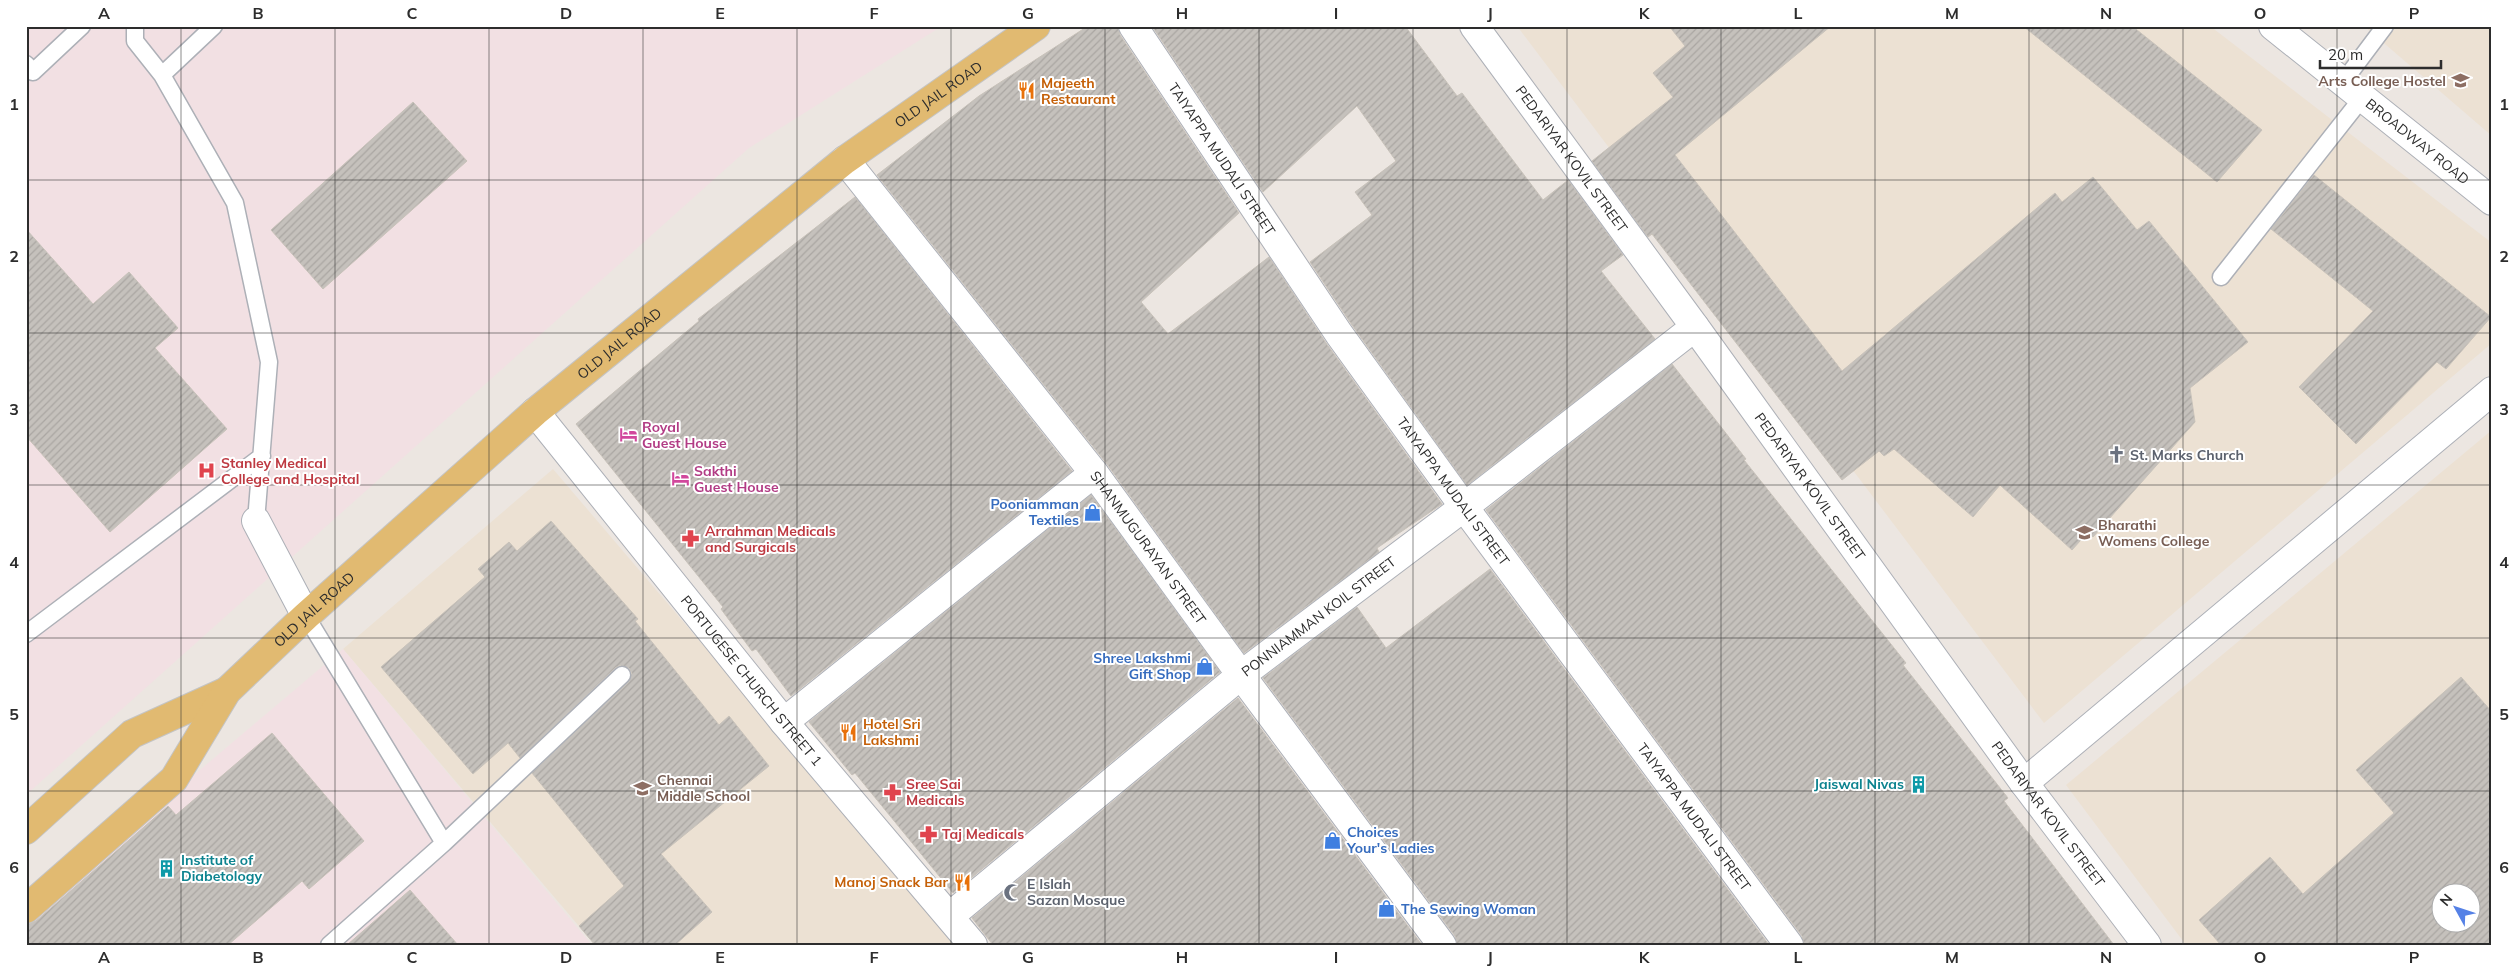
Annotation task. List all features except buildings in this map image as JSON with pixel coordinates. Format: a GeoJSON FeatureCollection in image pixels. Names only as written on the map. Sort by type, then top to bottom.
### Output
{"type":"FeatureCollection","features":[{"type":"Feature","properties":{"kind":"main road","name":"OLD JAIL ROAD"},"geometry":{"type":"LineString","coordinates":[[26,909],[174,779],[227,691],[306,616],[535,412],[845,160],[1036,26]]}},
{"type":"Feature","properties":{"kind":"main road","name":"OLD JAIL ROAD"},"geometry":{"type":"LineString","coordinates":[[26,830],[132,734],[227,691]]}},
{"type":"Feature","properties":{"kind":"street","name":"TAIYAPPA MUDALI STREET"},"geometry":{"type":"LineString","coordinates":[[1133,26],[1339,334],[1464,507],[1789,945]]}},
{"type":"Feature","properties":{"kind":"street","name":"PEDARIYAR KOVIL STREET"},"geometry":{"type":"LineString","coordinates":[[1474,26],[1695,327],[2024,783],[2147,945]]}},
{"type":"Feature","properties":{"kind":"street","name":"BROADWAY ROAD"},"geometry":{"type":"LineString","coordinates":[[2273,26],[2492,201]]}},
{"type":"Feature","properties":{"kind":"street","name":"SHANMUGURAYAN STREET"},"geometry":{"type":"LineString","coordinates":[[845,160],[1094,473],[1240,676],[1442,945]]}},
{"type":"Feature","properties":{"kind":"street","name":"PONNIAMMAN KOIL STREET"},"geometry":{"type":"LineString","coordinates":[[950,916],[1240,676],[1464,507],[1695,327]]}},
{"type":"Feature","properties":{"kind":"street"},"geometry":{"type":"LineString","coordinates":[[2024,783],[2492,391]]}},
{"type":"Feature","properties":{"kind":"street","name":"PORTUGESE CHURCH STREET 1"},"geometry":{"type":"LineString","coordinates":[[535,412],[784,722],[973,945]]}},
{"type":"Feature","properties":{"kind":"street"},"geometry":{"type":"LineString","coordinates":[[784,722],[1094,473]]}},
{"type":"Feature","properties":{"kind":"street"},"geometry":{"type":"LineString","coordinates":[[256,521],[306,616]]}},
{"type":"Feature","properties":{"kind":"lane"},"geometry":{"type":"LineString","coordinates":[[26,64],[34,72],[82,26]]}},
{"type":"Feature","properties":{"kind":"lane"},"geometry":{"type":"LineString","coordinates":[[135,26],[135,41],[162,75],[235,203],[269,362],[256,521]]}},
{"type":"Feature","properties":{"kind":"lane"},"geometry":{"type":"LineString","coordinates":[[162,75],[214,26]]}},
{"type":"Feature","properties":{"kind":"lane"},"geometry":{"type":"LineString","coordinates":[[2221,277],[2353,90],[2385,26]]}},
{"type":"Feature","properties":{"kind":"lane"},"geometry":{"type":"LineString","coordinates":[[26,634],[262,456]]}},
{"type":"Feature","properties":{"kind":"lane"},"geometry":{"type":"LineString","coordinates":[[306,616],[444,843]]}},
{"type":"Feature","properties":{"kind":"lane"},"geometry":{"type":"LineString","coordinates":[[329,945],[444,843],[622,675]]}},
{"type":"Feature","properties":{"kind":"shaded area","name":"Stanley Medical College and Hospital"},"geometry":{"type":"Polygon","coordinates":[[[26,26],[942,26],[749,148],[26,795],[26,26]]]}},
{"type":"Feature","properties":{"kind":"shaded area","name":"Bharathi Womens College"},"geometry":{"type":"Polygon","coordinates":[[[1517,26],[2210,26],[2492,243],[2492,343],[2044,723],[1517,26]]]}},
{"type":"Feature","properties":{"kind":"shaded area","name":"Arts College Hostel"},"geometry":{"type":"Polygon","coordinates":[[[2364,26],[2492,26],[2492,136],[2364,26]]]}},
{"type":"Feature","properties":{"kind":"shaded area"},"geometry":{"type":"Polygon","coordinates":[[[2492,430],[2492,837],[2436,884],[2430,884],[2430,889],[2364,945],[2186,945],[2066,785],[2492,430]]]}},
{"type":"Feature","properties":{"kind":"shaded area","name":"Chennai Middle School"},"geometry":{"type":"Polygon","coordinates":[[[553,469],[959,945],[595,945],[343,649],[553,469]]]}},
{"type":"Feature","properties":{"kind":"shaded area"},"geometry":{"type":"Polygon","coordinates":[[[343,649],[592,945],[26,945],[26,917],[343,649]]]}},
{"type":"Feature","properties":{"kind":"place","name":"Arts College Hostel"},"geometry":{"type":"Point","coordinates":[2460,81]}},
{"type":"Feature","properties":{"kind":"place","name":"Majeeth Restaurant"},"geometry":{"type":"Point","coordinates":[1027,91]}},
{"type":"Feature","properties":{"kind":"place","name":"Royal Guest House"},"geometry":{"type":"Point","coordinates":[628,435]}},
{"type":"Feature","properties":{"kind":"place","name":"St. Marks Church"},"geometry":{"type":"Point","coordinates":[2116,455]}},
{"type":"Feature","properties":{"kind":"place","name":"Stanley Medical College and Hospital"},"geometry":{"type":"Point","coordinates":[207,471]}},
{"type":"Feature","properties":{"kind":"place","name":"Sakthi Guest House"},"geometry":{"type":"Point","coordinates":[680,479]}},
{"type":"Feature","properties":{"kind":"place","name":"Pooniamman Textiles"},"geometry":{"type":"Point","coordinates":[1093,512]}},
{"type":"Feature","properties":{"kind":"place","name":"Bharathi Womens College"},"geometry":{"type":"Point","coordinates":[2084,533]}},
{"type":"Feature","properties":{"kind":"place","name":"Arrahman Medicals and Surgicals"},"geometry":{"type":"Point","coordinates":[691,539]}},
{"type":"Feature","properties":{"kind":"place","name":"Shree Lakshmi Gift Shop"},"geometry":{"type":"Point","coordinates":[1205,666]}},
{"type":"Feature","properties":{"kind":"place","name":"Hotel Sri Lakshmi"},"geometry":{"type":"Point","coordinates":[849,732]}},
{"type":"Feature","properties":{"kind":"place","name":"Jaiswal Nivas"},"geometry":{"type":"Point","coordinates":[1918,784]}},
{"type":"Feature","properties":{"kind":"place","name":"Chennai Middle School"},"geometry":{"type":"Point","coordinates":[643,788]}},
{"type":"Feature","properties":{"kind":"place","name":"Sree Sai Medicals"},"geometry":{"type":"Point","coordinates":[892,792]}},
{"type":"Feature","properties":{"kind":"place","name":"Taj Medicals"},"geometry":{"type":"Point","coordinates":[928,834]}},
{"type":"Feature","properties":{"kind":"place","name":"Choices Your's Ladies"},"geometry":{"type":"Point","coordinates":[1333,840]}},
{"type":"Feature","properties":{"kind":"place","name":"Institute of Diabetology"},"geometry":{"type":"Point","coordinates":[167,868]}},
{"type":"Feature","properties":{"kind":"place","name":"Manoj Snack Bar"},"geometry":{"type":"Point","coordinates":[962,882]}},
{"type":"Feature","properties":{"kind":"place","name":"E Islah Sazan Mosque"},"geometry":{"type":"Point","coordinates":[1013,892]}},
{"type":"Feature","properties":{"kind":"place","name":"The Sewing Woman"},"geometry":{"type":"Point","coordinates":[1387,909]}}]}
